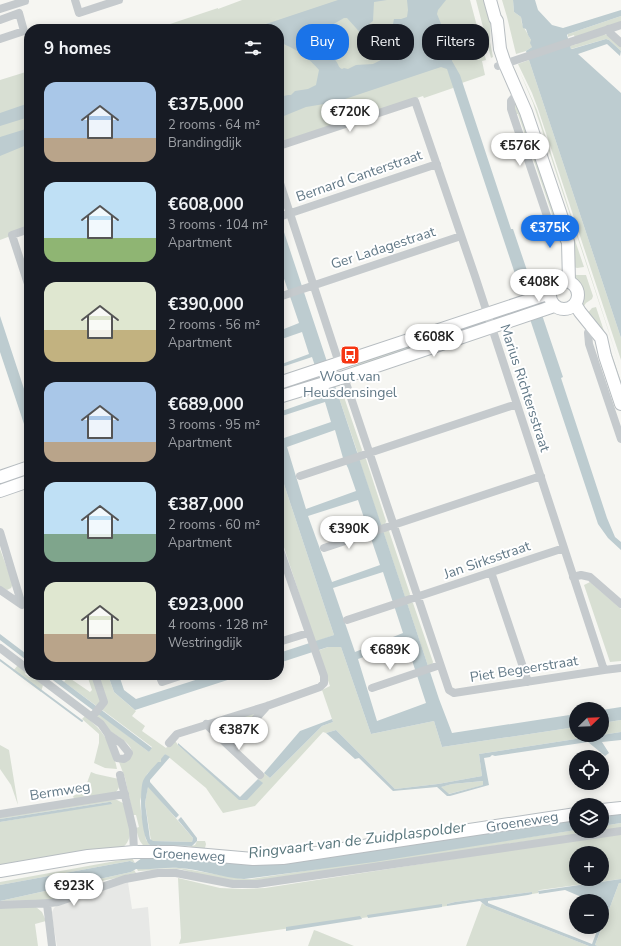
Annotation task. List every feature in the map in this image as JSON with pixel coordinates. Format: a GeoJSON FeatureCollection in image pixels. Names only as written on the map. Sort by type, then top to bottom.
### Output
{"type":"FeatureCollection","features":[{"type":"Feature","properties":{"kind":"street"},"geometry":{"type":"LineString","coordinates":[[75,0],[80,13],[119,0]]}},
{"type":"Feature","properties":{"kind":"street"},"geometry":{"type":"LineString","coordinates":[[490,0],[497,21],[501,65],[526,112],[564,224],[565,234],[563,239],[560,272],[563,282]]}},
{"type":"Feature","properties":{"kind":"street"},"geometry":{"type":"LineString","coordinates":[[0,9],[25,1]]}},
{"type":"Feature","properties":{"kind":"street"},"geometry":{"type":"LineString","coordinates":[[0,20],[19,13],[24,31],[0,39]]}},
{"type":"Feature","properties":{"kind":"street"},"geometry":{"type":"LineString","coordinates":[[501,65],[621,25]]}},
{"type":"Feature","properties":{"kind":"street"},"geometry":{"type":"LineString","coordinates":[[608,30],[621,43]]}},
{"type":"Feature","properties":{"kind":"street","name":"Marius Richtersstraat"},"geometry":{"type":"LineString","coordinates":[[284,144],[415,101],[492,326],[604,670]]}},
{"type":"Feature","properties":{"kind":"street","name":"Bernard Canterstraat"},"geometry":{"type":"LineString","coordinates":[[284,215],[437,164]]}},
{"type":"Feature","properties":{"kind":"street"},"geometry":{"type":"LineString","coordinates":[[284,215],[310,286],[334,364],[366,454],[436,666],[372,688]]}},
{"type":"Feature","properties":{"kind":"street"},"geometry":{"type":"LineString","coordinates":[[24,231],[12,235],[24,272]]}},
{"type":"Feature","properties":{"kind":"street","name":"Ger Ladagestraat"},"geometry":{"type":"LineString","coordinates":[[284,296],[461,236]]}},
{"type":"Feature","properties":{"kind":"street"},"geometry":{"type":"LineString","coordinates":[[284,395],[528,314],[565,306],[578,298],[577,290],[574,285],[563,282],[552,287],[550,300],[565,306],[580,312],[600,336],[621,404]]}},
{"type":"Feature","properties":{"kind":"street"},"geometry":{"type":"LineString","coordinates":[[284,381],[550,293]]}},
{"type":"Feature","properties":{"kind":"street"},"geometry":{"type":"LineString","coordinates":[[565,306],[605,356]]}},
{"type":"Feature","properties":{"kind":"street"},"geometry":{"type":"LineString","coordinates":[[588,333],[590,346],[621,439]]}},
{"type":"Feature","properties":{"kind":"street"},"geometry":{"type":"LineString","coordinates":[[300,476],[517,404]]}},
{"type":"Feature","properties":{"kind":"street"},"geometry":{"type":"LineString","coordinates":[[0,476],[24,469]]}},
{"type":"Feature","properties":{"kind":"street"},"geometry":{"type":"LineString","coordinates":[[324,548],[540,476]]}},
{"type":"Feature","properties":{"kind":"street"},"geometry":{"type":"LineString","coordinates":[[0,491],[24,483]]}},
{"type":"Feature","properties":{"kind":"street"},"geometry":{"type":"LineString","coordinates":[[0,532],[2,545],[22,605],[0,590]]}},
{"type":"Feature","properties":{"kind":"street","name":"Jan Sirksstraat"},"geometry":{"type":"LineString","coordinates":[[347,620],[564,548]]}},
{"type":"Feature","properties":{"kind":"street"},"geometry":{"type":"LineString","coordinates":[[168,743],[177,734],[267,706],[320,687],[324,683],[324,676],[284,570]]}},
{"type":"Feature","properties":{"kind":"street"},"geometry":{"type":"LineString","coordinates":[[491,572],[528,682]]}},
{"type":"Feature","properties":{"kind":"street"},"geometry":{"type":"LineString","coordinates":[[573,577],[581,575],[590,577],[621,604]]}},
{"type":"Feature","properties":{"kind":"street"},"geometry":{"type":"LineString","coordinates":[[284,640],[308,633]]}},
{"type":"Feature","properties":{"kind":"street"},"geometry":{"type":"LineString","coordinates":[[0,648],[24,666]]}},
{"type":"Feature","properties":{"kind":"street","name":"Piet Begeerstraat"},"geometry":{"type":"LineString","coordinates":[[436,666],[449,690],[454,693],[621,668]]}},
{"type":"Feature","properties":{"kind":"street"},"geometry":{"type":"LineString","coordinates":[[43,680],[94,715],[108,734]]}},
{"type":"Feature","properties":{"kind":"street"},"geometry":{"type":"LineString","coordinates":[[94,715],[104,702],[97,680]]}},
{"type":"Feature","properties":{"kind":"street"},"geometry":{"type":"LineString","coordinates":[[230,747],[267,706]]}},
{"type":"Feature","properties":{"kind":"street"},"geometry":{"type":"LineString","coordinates":[[206,724],[260,775]]}},
{"type":"Feature","properties":{"kind":"street"},"geometry":{"type":"LineString","coordinates":[[120,775],[133,834],[134,852]]}},
{"type":"Feature","properties":{"kind":"street","name":"Bermweg"},"geometry":{"type":"LineString","coordinates":[[0,814],[125,794]]}},
{"type":"Feature","properties":{"kind":"street"},"geometry":{"type":"LineString","coordinates":[[609,809],[621,808]]}},
{"type":"Feature","properties":{"kind":"street","name":"Groeneweg"},"geometry":{"type":"LineString","coordinates":[[0,871],[88,856],[134,852],[173,852],[252,859],[283,858],[569,815]]}},
{"type":"Feature","properties":{"kind":"street"},"geometry":{"type":"LineString","coordinates":[[0,905],[23,903],[47,904],[58,902],[125,879],[151,874],[176,873],[234,884],[257,884],[621,831]]}},
{"type":"Feature","properties":{"kind":"street"},"geometry":{"type":"LineString","coordinates":[[47,904],[52,946]]}},
{"type":"Feature","properties":{"kind":"shaded area"},"geometry":{"type":"Polygon","coordinates":[[[242,0],[470,0],[476,24],[422,24],[422,60],[486,60],[482,61],[485,75],[424,98],[423,96],[284,142],[284,24],[170,24],[242,0]]]}},
{"type":"Feature","properties":{"kind":"shaded area"},"geometry":{"type":"Polygon","coordinates":[[[338,0],[387,0],[374,2],[373,21],[369,24],[357,24],[357,29],[347,18],[344,18],[334,24],[296,24],[296,51],[284,44],[284,24],[266,24],[338,0]]]}},
{"type":"Feature","properties":{"kind":"shaded area"},"geometry":{"type":"Polygon","coordinates":[[[407,0],[446,0],[438,10],[437,14],[441,24],[422,24],[422,60],[452,60],[460,75],[511,229],[513,229],[563,377],[561,378],[607,518],[615,537],[621,542],[621,550],[608,538],[598,524],[447,69],[441,67],[336,102],[306,107],[284,116],[284,96],[291,95],[295,91],[308,89],[316,85],[319,70],[308,60],[335,60],[339,67],[342,69],[348,69],[356,65],[373,64],[381,60],[414,60],[414,24],[393,24],[394,19],[407,17],[407,0]]]}},
{"type":"Feature","properties":{"kind":"shaded area"},"geometry":{"type":"Polygon","coordinates":[[[476,0],[486,0],[491,19],[490,42],[493,57],[491,58],[489,50],[489,24],[482,24],[476,0]]]}},
{"type":"Feature","properties":{"kind":"shaded area"},"geometry":{"type":"Polygon","coordinates":[[[502,0],[513,0],[514,12],[521,17],[522,24],[531,40],[532,47],[526,51],[516,54],[502,0]]]}},
{"type":"Feature","properties":{"kind":"shaded area"},"geometry":{"type":"Polygon","coordinates":[[[513,0],[535,0],[538,10],[552,25],[563,28],[621,10],[621,16],[567,35],[571,49],[606,39],[621,51],[620,56],[607,44],[578,54],[621,93],[621,338],[526,51],[532,47],[530,43],[531,40],[526,29],[523,28],[521,17],[514,12],[513,0]]]}},
{"type":"Feature","properties":{"kind":"shaded area"},"geometry":{"type":"Polygon","coordinates":[[[621,16],[621,23],[575,38],[574,35],[568,37],[568,34],[621,16]]]}},
{"type":"Feature","properties":{"kind":"shaded area"},"geometry":{"type":"Polygon","coordinates":[[[604,34],[621,46],[621,51],[606,39],[571,49],[570,46],[604,34]]]}},
{"type":"Feature","properties":{"kind":"shaded area"},"geometry":{"type":"Polygon","coordinates":[[[529,60],[621,338],[621,360],[538,109],[518,64],[529,60]]]}},
{"type":"Feature","properties":{"kind":"shaded area"},"geometry":{"type":"Polygon","coordinates":[[[514,67],[532,113],[584,267],[577,268],[571,266],[514,67]]]}},
{"type":"Feature","properties":{"kind":"shaded area"},"geometry":{"type":"Polygon","coordinates":[[[519,70],[537,110],[621,369],[533,103],[519,70]]]}},
{"type":"Feature","properties":{"kind":"shaded area"},"geometry":{"type":"Polygon","coordinates":[[[24,73],[24,231],[0,240],[0,80],[24,73]]]}},
{"type":"Feature","properties":{"kind":"shaded area"},"geometry":{"type":"Polygon","coordinates":[[[515,100],[518,104],[559,225],[556,226],[550,219],[553,217],[518,114],[516,114],[513,107],[515,100]]]}},
{"type":"Feature","properties":{"kind":"shaded area"},"geometry":{"type":"Polygon","coordinates":[[[24,105],[24,119],[0,126],[0,113],[24,105]]]}},
{"type":"Feature","properties":{"kind":"shaded area"},"geometry":{"type":"Polygon","coordinates":[[[24,130],[24,146],[0,156],[0,137],[24,130]]]}},
{"type":"Feature","properties":{"kind":"shaded area"},"geometry":{"type":"Polygon","coordinates":[[[284,232],[439,699],[452,733],[569,715],[569,728],[442,747],[434,721],[371,734],[341,647],[328,647],[284,661],[284,651],[334,635],[284,484],[284,438],[331,422],[325,402],[284,415],[284,410],[325,396],[312,357],[284,366],[284,363],[309,354],[302,332],[284,338],[284,329],[299,323],[284,279],[284,232]],[[335,430],[287,447],[306,509],[356,491],[343,458],[335,430]],[[358,500],[308,516],[332,582],[380,565],[358,500]],[[383,572],[333,588],[355,652],[403,633],[383,572]],[[406,642],[358,659],[377,721],[426,703],[406,642]]]}},
{"type":"Feature","properties":{"kind":"shaded area"},"geometry":{"type":"Polygon","coordinates":[[[571,274],[586,275],[593,296],[582,309],[580,304],[581,291],[571,274]]]}},
{"type":"Feature","properties":{"kind":"shaded area"},"geometry":{"type":"Polygon","coordinates":[[[596,307],[621,382],[621,392],[586,315],[592,308],[596,307]]]}},
{"type":"Feature","properties":{"kind":"shaded area"},"geometry":{"type":"Polygon","coordinates":[[[0,316],[24,389],[24,424],[0,352],[0,316]]]}},
{"type":"Feature","properties":{"kind":"shaded area"},"geometry":{"type":"Polygon","coordinates":[[[476,320],[478,328],[355,369],[352,361],[476,320]]]}},
{"type":"Feature","properties":{"kind":"shaded area"},"geometry":{"type":"Polygon","coordinates":[[[342,391],[362,450],[361,453],[358,454],[337,392],[342,391]]]}},
{"type":"Feature","properties":{"kind":"shaded area"},"geometry":{"type":"Polygon","coordinates":[[[363,457],[366,459],[386,521],[385,525],[381,526],[359,459],[363,457]]]}},
{"type":"Feature","properties":{"kind":"shaded area"},"geometry":{"type":"Polygon","coordinates":[[[284,484],[334,635],[315,642],[284,547],[284,484]]]}},
{"type":"Feature","properties":{"kind":"shaded area"},"geometry":{"type":"Polygon","coordinates":[[[387,529],[389,531],[410,594],[409,597],[405,597],[383,531],[387,529]]]}},
{"type":"Feature","properties":{"kind":"shaded area"},"geometry":{"type":"Polygon","coordinates":[[[0,549],[13,584],[11,588],[7,590],[0,587],[0,549]]]}},
{"type":"Feature","properties":{"kind":"shaded area"},"geometry":{"type":"Polygon","coordinates":[[[590,582],[621,609],[621,661],[610,662],[584,585],[590,582]]]}},
{"type":"Feature","properties":{"kind":"shaded area"},"geometry":{"type":"Polygon","coordinates":[[[407,603],[413,603],[433,662],[432,665],[428,666],[407,603]]]}},
{"type":"Feature","properties":{"kind":"shaded area"},"geometry":{"type":"Polygon","coordinates":[[[0,634],[24,652],[24,658],[0,640],[0,634]]]}},
{"type":"Feature","properties":{"kind":"shaded area"},"geometry":{"type":"Polygon","coordinates":[[[328,647],[341,647],[371,734],[434,721],[442,747],[569,728],[569,740],[479,754],[482,776],[438,784],[395,789],[336,730],[326,733],[323,732],[255,806],[223,813],[206,788],[165,754],[161,762],[147,774],[140,801],[146,840],[150,845],[188,847],[195,845],[197,841],[205,841],[206,844],[204,852],[145,847],[141,843],[136,828],[139,827],[136,815],[133,815],[125,778],[119,762],[126,761],[132,751],[126,742],[112,733],[96,716],[98,713],[149,752],[152,747],[101,709],[98,680],[110,680],[114,692],[136,711],[132,716],[145,726],[142,731],[166,748],[174,739],[178,745],[239,799],[262,783],[258,779],[264,773],[270,778],[322,726],[333,722],[322,690],[330,686],[317,651],[328,647]]]}},
{"type":"Feature","properties":{"kind":"shaded area"},"geometry":{"type":"Polygon","coordinates":[[[18,665],[24,670],[24,679],[13,671],[18,665]]]}},
{"type":"Feature","properties":{"kind":"shaded area"},"geometry":{"type":"Polygon","coordinates":[[[25,680],[37,680],[43,685],[41,692],[25,680]]]}},
{"type":"Feature","properties":{"kind":"shaded area"},"geometry":{"type":"Polygon","coordinates":[[[53,680],[62,680],[152,748],[149,752],[53,680]]]}},
{"type":"Feature","properties":{"kind":"shaded area"},"geometry":{"type":"Polygon","coordinates":[[[66,680],[72,680],[90,692],[92,690],[89,680],[94,680],[102,702],[98,707],[64,682],[66,680]]]}},
{"type":"Feature","properties":{"kind":"shaded area"},"geometry":{"type":"Polygon","coordinates":[[[110,680],[121,680],[124,690],[136,699],[195,680],[228,680],[135,710],[114,692],[110,680]]]}},
{"type":"Feature","properties":{"kind":"shaded area"},"geometry":{"type":"Polygon","coordinates":[[[621,707],[621,720],[609,722],[609,709],[621,707]]]}},
{"type":"Feature","properties":{"kind":"shaded area"},"geometry":{"type":"Polygon","coordinates":[[[254,712],[256,714],[234,739],[228,739],[217,730],[218,724],[254,712]]]}},
{"type":"Feature","properties":{"kind":"shaded area"},"geometry":{"type":"Polygon","coordinates":[[[85,716],[103,733],[113,753],[117,769],[105,768],[94,763],[99,743],[99,734],[82,719],[85,716]]]}},
{"type":"Feature","properties":{"kind":"shaded area"},"geometry":{"type":"Polygon","coordinates":[[[332,719],[333,722],[322,726],[270,778],[264,773],[300,731],[332,719]]]}},
{"type":"Feature","properties":{"kind":"shaded area"},"geometry":{"type":"Polygon","coordinates":[[[621,720],[621,732],[609,734],[609,722],[621,720]]]}},
{"type":"Feature","properties":{"kind":"shaded area"},"geometry":{"type":"Polygon","coordinates":[[[336,730],[395,789],[438,784],[482,776],[479,754],[569,740],[569,742],[588,742],[495,756],[492,755],[484,758],[489,785],[450,796],[447,796],[437,787],[393,791],[359,758],[355,759],[326,733],[336,730]],[[483,781],[452,784],[441,787],[449,794],[483,785],[483,781]]]}},
{"type":"Feature","properties":{"kind":"shaded area"},"geometry":{"type":"Polygon","coordinates":[[[621,732],[621,740],[609,741],[609,734],[621,732]]]}},
{"type":"Feature","properties":{"kind":"shaded area"},"geometry":{"type":"Polygon","coordinates":[[[588,742],[602,742],[607,750],[598,750],[588,742]]]}},
{"type":"Feature","properties":{"kind":"shaded area"},"geometry":{"type":"Polygon","coordinates":[[[178,743],[240,797],[258,779],[263,783],[247,800],[239,800],[178,745],[178,743]]]}},
{"type":"Feature","properties":{"kind":"shaded area"},"geometry":{"type":"Polygon","coordinates":[[[0,745],[9,750],[18,805],[11,785],[0,769],[0,745]]]}},
{"type":"Feature","properties":{"kind":"shaded area"},"geometry":{"type":"Polygon","coordinates":[[[165,754],[170,757],[150,780],[150,782],[179,815],[176,818],[148,787],[145,803],[150,839],[153,841],[192,842],[193,838],[178,820],[181,817],[197,838],[197,841],[192,846],[150,845],[147,841],[143,825],[141,805],[143,781],[158,762],[161,762],[161,759],[165,754]]]}},
{"type":"Feature","properties":{"kind":"shaded area"},"geometry":{"type":"Polygon","coordinates":[[[91,772],[119,779],[120,783],[116,792],[74,799],[73,796],[84,791],[91,772]]]}},
{"type":"Feature","properties":{"kind":"shaded area"},"geometry":{"type":"Polygon","coordinates":[[[483,781],[484,785],[448,794],[440,787],[452,784],[483,781]]]}},
{"type":"Feature","properties":{"kind":"shaded area"},"geometry":{"type":"Polygon","coordinates":[[[148,786],[193,838],[192,842],[151,841],[145,803],[148,786]]]}},
{"type":"Feature","properties":{"kind":"shaded area"},"geometry":{"type":"Polygon","coordinates":[[[113,798],[123,803],[130,827],[129,838],[127,843],[122,848],[0,867],[0,822],[112,803],[109,802],[0,819],[0,816],[113,798]]]}},
{"type":"Feature","properties":{"kind":"shaded area"},"geometry":{"type":"Polygon","coordinates":[[[109,802],[112,804],[0,822],[0,819],[109,802]]]}},
{"type":"Feature","properties":{"kind":"shaded area"},"geometry":{"type":"Polygon","coordinates":[[[621,811],[621,823],[609,825],[609,813],[621,811]]]}},
{"type":"Feature","properties":{"kind":"shaded area"},"geometry":{"type":"Polygon","coordinates":[[[569,819],[569,831],[374,862],[244,879],[187,869],[136,869],[131,872],[0,901],[0,885],[130,861],[135,863],[142,858],[176,858],[243,863],[569,819]]]}},
{"type":"Feature","properties":{"kind":"shaded area"},"geometry":{"type":"Polygon","coordinates":[[[621,823],[621,829],[609,831],[609,825],[621,823]]]}},
{"type":"Feature","properties":{"kind":"shaded area"},"geometry":{"type":"Polygon","coordinates":[[[569,831],[569,836],[244,882],[206,876],[180,869],[138,871],[137,869],[180,868],[251,879],[569,831]]]}},
{"type":"Feature","properties":{"kind":"shaded area"},"geometry":{"type":"Polygon","coordinates":[[[621,833],[621,879],[609,881],[609,846],[569,846],[569,886],[540,890],[538,893],[532,894],[532,892],[455,902],[447,904],[447,906],[179,944],[181,938],[178,878],[220,888],[265,888],[589,838],[609,838],[609,835],[621,833]]]}},
{"type":"Feature","properties":{"kind":"shaded area"},"geometry":{"type":"Polygon","coordinates":[[[132,858],[135,863],[130,861],[0,885],[0,882],[132,858]]]}},
{"type":"Feature","properties":{"kind":"shaded area"},"geometry":{"type":"Polygon","coordinates":[[[134,870],[136,873],[96,882],[76,893],[51,900],[0,901],[131,872],[134,870]]]}},
{"type":"Feature","properties":{"kind":"shaded area"},"geometry":{"type":"Polygon","coordinates":[[[621,879],[621,883],[619,883],[609,910],[609,894],[574,894],[565,890],[539,894],[538,891],[573,886],[609,886],[609,881],[621,879]]]}},
{"type":"Feature","properties":{"kind":"shaded area"},"geometry":{"type":"Polygon","coordinates":[[[128,882],[132,909],[148,907],[151,946],[57,946],[52,912],[57,905],[128,882]]]}},
{"type":"Feature","properties":{"kind":"shaded area"},"geometry":{"type":"Polygon","coordinates":[[[619,883],[621,883],[621,946],[595,945],[599,934],[609,934],[609,910],[619,883]]]}},
{"type":"Feature","properties":{"kind":"shaded area"},"geometry":{"type":"Polygon","coordinates":[[[532,892],[532,894],[528,895],[488,901],[488,903],[592,944],[596,934],[599,934],[595,945],[598,946],[589,946],[486,906],[480,901],[447,906],[447,904],[532,892]]]}},
{"type":"Feature","properties":{"kind":"shaded area"},"geometry":{"type":"Polygon","coordinates":[[[482,903],[486,906],[589,946],[466,946],[482,903]]]}},
{"type":"Feature","properties":{"kind":"shaded area"},"geometry":{"type":"Polygon","coordinates":[[[442,904],[442,907],[368,918],[367,915],[442,904]]]}},
{"type":"Feature","properties":{"kind":"shaded area"},"geometry":{"type":"Polygon","coordinates":[[[0,907],[36,907],[42,912],[46,921],[35,924],[38,946],[0,946],[0,907]]]}},
{"type":"Feature","properties":{"kind":"shaded area"},"geometry":{"type":"Polygon","coordinates":[[[360,916],[362,919],[286,931],[286,927],[360,916]]]}},
{"type":"Feature","properties":{"kind":"shaded area"},"geometry":{"type":"Polygon","coordinates":[[[314,930],[317,931],[354,946],[308,946],[314,930]]]}},
{"type":"Feature","properties":{"kind":"waterway"},"geometry":{"type":"LineString","coordinates":[[0,660],[24,678]]}},
{"type":"Feature","properties":{"kind":"waterway"},"geometry":{"type":"LineString","coordinates":[[27,680],[82,721]]}},
{"type":"Feature","properties":{"kind":"place","name":"Wout van Heusdensingel"},"geometry":{"type":"Point","coordinates":[350,355]}},
{"type":"Feature","properties":{"kind":"water label","name":"Ringvaart van de Zuidplaspolder"},"geometry":{"type":"Point","coordinates":[357,840]}}]}
